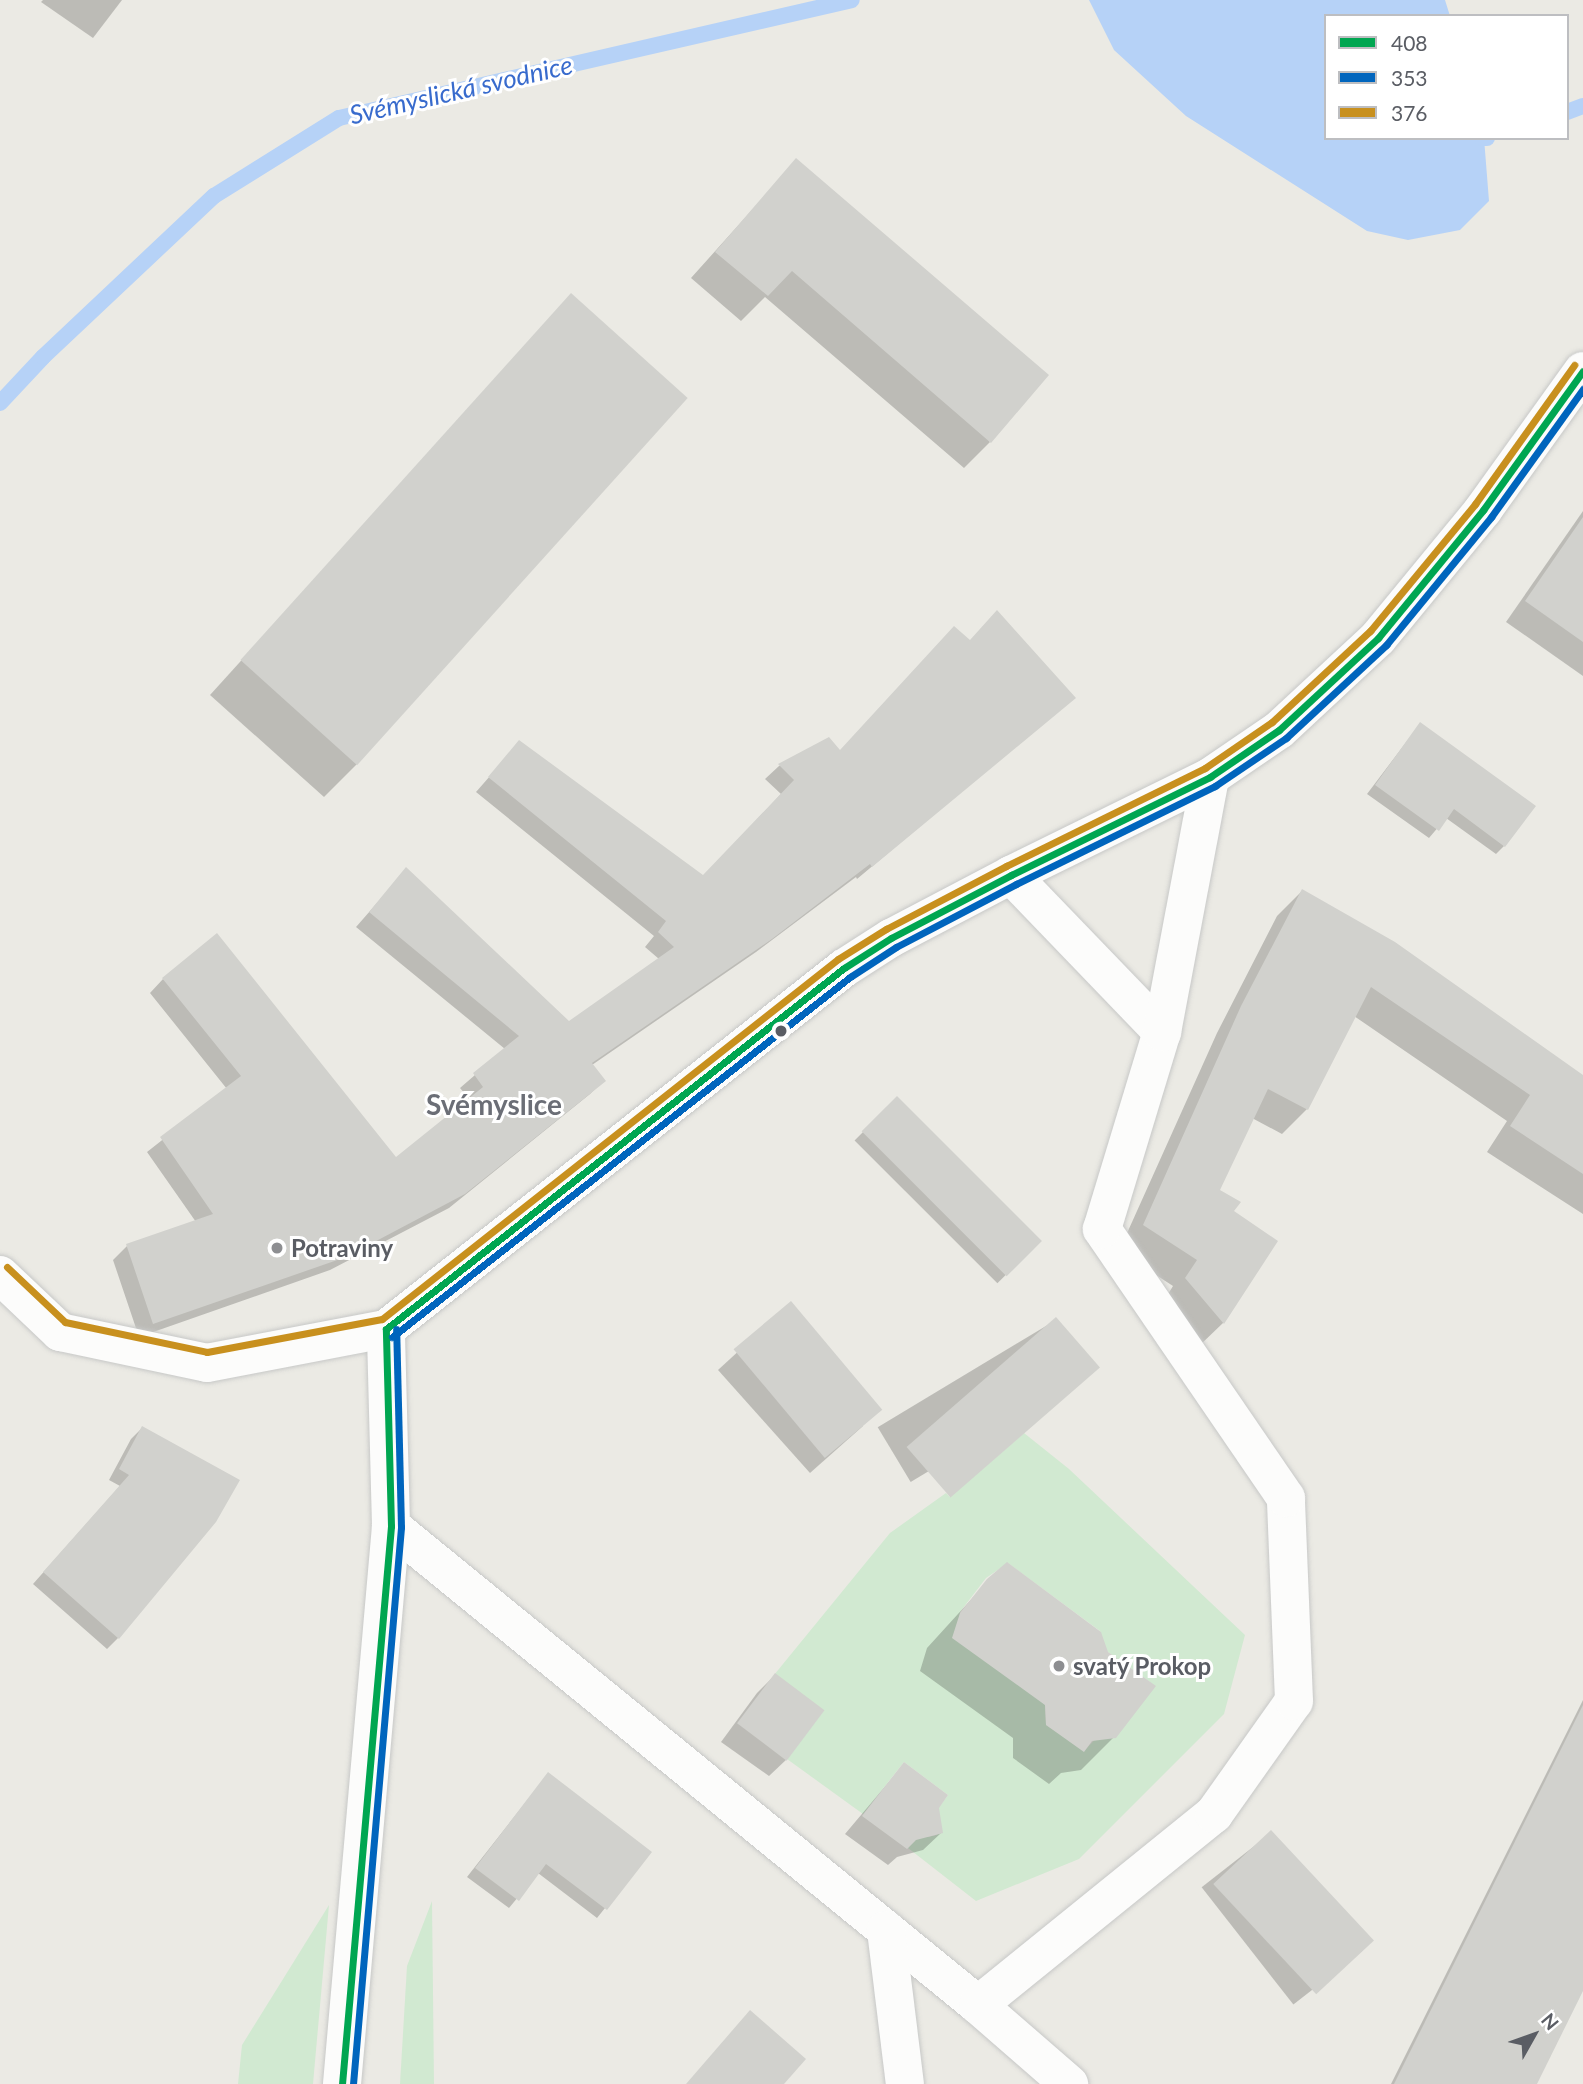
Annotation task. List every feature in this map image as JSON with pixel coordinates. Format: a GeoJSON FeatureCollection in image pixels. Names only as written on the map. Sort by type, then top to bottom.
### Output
{"type":"FeatureCollection","features":[{"type":"Feature","properties":{"kind":"street"},"geometry":{"type":"LineString","coordinates":[[0,1275],[60,1332],[206,1363],[386,1329],[844,968],[891,939],[1011,875],[1210,777],[1279,730],[1378,638],[1483,510],[1583,371]]}},
{"type":"Feature","properties":{"kind":"street"},"geometry":{"type":"LineString","coordinates":[[978,2006],[1214,1814],[1294,1701],[1286,1498],[1102,1229],[1162,1032],[1210,777]]}},
{"type":"Feature","properties":{"kind":"street"},"geometry":{"type":"LineString","coordinates":[[1011,875],[1162,1032]]}},
{"type":"Feature","properties":{"kind":"street"},"geometry":{"type":"LineString","coordinates":[[342,2084],[391,1526],[386,1329]]}},
{"type":"Feature","properties":{"kind":"street"},"geometry":{"type":"LineString","coordinates":[[391,1526],[886,1930],[1069,2084]]}},
{"type":"Feature","properties":{"kind":"street"},"geometry":{"type":"LineString","coordinates":[[886,1930],[905,2084]]}},
{"type":"Feature","properties":{"kind":"green space"},"geometry":{"type":"Polygon","coordinates":[[[1024,1433],[1069,1469],[1245,1635],[1224,1714],[1079,1859],[976,1901],[908,1848],[922,1831],[928,1837],[937,1835],[942,1828],[934,1814],[948,1795],[904,1762],[863,1814],[787,1759],[823,1711],[774,1675],[890,1533],[946,1493],[950,1497],[1024,1433]],[[1008,1563],[986,1578],[960,1612],[1045,1705],[1046,1725],[1085,1750],[1150,1682],[1105,1650],[1100,1631],[1008,1563]]]}},
{"type":"Feature","properties":{"kind":"green space"},"geometry":{"type":"Polygon","coordinates":[[[432,1901],[434,2084],[400,2084],[407,1966],[432,1901]]]}},
{"type":"Feature","properties":{"kind":"green space"},"geometry":{"type":"Polygon","coordinates":[[[329,1905],[313,2084],[238,2084],[242,2045],[329,1905]]]}},
{"type":"Feature","properties":{"kind":"water"},"geometry":{"type":"Polygon","coordinates":[[[1089,0],[1445,0],[1449,14],[1324,14],[1324,140],[1484,140],[1489,201],[1460,230],[1408,240],[1367,231],[1186,116],[1114,50],[1089,0]]]}},
{"type":"Feature","properties":{"kind":"building"},"geometry":{"type":"Polygon","coordinates":[[[796,158],[1049,375],[991,443],[792,271],[768,296],[715,252],[796,158]]]}},
{"type":"Feature","properties":{"kind":"building"},"geometry":{"type":"Polygon","coordinates":[[[571,293],[688,398],[357,765],[240,660],[571,293]]]}},
{"type":"Feature","properties":{"kind":"building"},"geometry":{"type":"Polygon","coordinates":[[[1583,517],[1583,642],[1525,601],[1583,517]]]}},
{"type":"Feature","properties":{"kind":"building"},"geometry":{"type":"Polygon","coordinates":[[[997,610],[1076,698],[872,867],[870,864],[772,939],[592,1063],[606,1081],[465,1194],[346,1257],[153,1324],[126,1244],[213,1214],[160,1137],[241,1076],[162,978],[217,933],[396,1157],[483,1087],[473,1073],[519,1036],[369,912],[406,867],[569,1021],[674,947],[658,932],[666,921],[488,777],[519,740],[703,875],[794,780],[778,764],[829,737],[840,750],[954,626],[970,640],[997,610]]]}},
{"type":"Feature","properties":{"kind":"building"},"geometry":{"type":"Polygon","coordinates":[[[1420,722],[1536,806],[1505,847],[1454,809],[1439,831],[1375,785],[1420,722]]]}},
{"type":"Feature","properties":{"kind":"building"},"geometry":{"type":"Polygon","coordinates":[[[1302,889],[1395,942],[1583,1075],[1583,1174],[1510,1126],[1530,1095],[1371,987],[1308,1110],[1268,1089],[1220,1190],[1241,1202],[1234,1211],[1278,1241],[1224,1324],[1185,1278],[1197,1260],[1143,1225],[1241,1006],[1302,889]]]}},
{"type":"Feature","properties":{"kind":"building"},"geometry":{"type":"Polygon","coordinates":[[[897,1096],[1042,1241],[1007,1276],[862,1131],[897,1096]]]}},
{"type":"Feature","properties":{"kind":"building"},"geometry":{"type":"Polygon","coordinates":[[[791,1301],[882,1410],[825,1458],[734,1349],[791,1301]]]}},
{"type":"Feature","properties":{"kind":"building"},"geometry":{"type":"Polygon","coordinates":[[[1056,1317],[1100,1368],[951,1497],[907,1447],[1056,1317]]]}},
{"type":"Feature","properties":{"kind":"building"},"geometry":{"type":"Polygon","coordinates":[[[142,1426],[240,1480],[216,1522],[119,1639],[43,1572],[129,1475],[119,1469],[142,1426]]]}},
{"type":"Feature","properties":{"kind":"building","name":"svatý Prokop"},"geometry":{"type":"Polygon","coordinates":[[[1007,1562],[1101,1632],[1108,1652],[1156,1686],[1116,1738],[1092,1741],[1084,1752],[1046,1725],[1045,1705],[952,1638],[960,1613],[987,1579],[1007,1562]]]}},
{"type":"Feature","properties":{"kind":"building"},"geometry":{"type":"Polygon","coordinates":[[[775,1673],[825,1710],[787,1761],[737,1723],[775,1673]]]}},
{"type":"Feature","properties":{"kind":"building"},"geometry":{"type":"Polygon","coordinates":[[[1583,1705],[1583,1991],[1537,2084],[1394,2084],[1583,1705]]]}},
{"type":"Feature","properties":{"kind":"building"},"geometry":{"type":"Polygon","coordinates":[[[904,1762],[948,1795],[939,1808],[943,1833],[916,1840],[907,1849],[862,1816],[904,1762]]]}},
{"type":"Feature","properties":{"kind":"building"},"geometry":{"type":"Polygon","coordinates":[[[548,1772],[652,1852],[607,1910],[546,1864],[519,1901],[475,1868],[548,1772]]]}},
{"type":"Feature","properties":{"kind":"building"},"geometry":{"type":"Polygon","coordinates":[[[1271,1830],[1374,1940],[1316,1994],[1213,1884],[1271,1830]]]}},
{"type":"Feature","properties":{"kind":"building"},"geometry":{"type":"Polygon","coordinates":[[[750,2010],[806,2059],[784,2084],[686,2084],[750,2010]]]}},
{"type":"Feature","properties":{"kind":"waterway","name":"Svémyslická svodnice"},"geometry":{"type":"LineString","coordinates":[[0,403],[43,357],[214,196],[339,118],[852,0]]}},
{"type":"Feature","properties":{"kind":"waterway","name":"Svémyslická svodnice"},"geometry":{"type":"LineString","coordinates":[[1569,111],[1583,106]]}},
{"type":"Feature","properties":{"kind":"transit line","name":"376"},"geometry":{"type":"LineString","coordinates":[[7,1267],[65,1322],[207,1352],[382,1319],[838,959],[886,929],[1006,866],[1205,768],[1272,722],[1370,631],[1475,504],[1574,365]]}},
{"type":"Feature","properties":{"kind":"transit line","name":"408"},"geometry":{"type":"LineString","coordinates":[[386,1329],[844,968],[891,938],[1011,875],[1210,777],[1279,730],[1378,638],[1483,510],[1583,371]]}},
{"type":"Feature","properties":{"kind":"transit line","name":"353"},"geometry":{"type":"LineString","coordinates":[[392,1337],[850,977],[896,947],[1016,884],[1215,786],[1286,738],[1386,645],[1491,517],[1583,389]]}},
{"type":"Feature","properties":{"kind":"transit line","name":"408"},"geometry":{"type":"LineString","coordinates":[[342,2084],[391,1526],[386,1329]]}},
{"type":"Feature","properties":{"kind":"transit line","name":"353"},"geometry":{"type":"LineString","coordinates":[[353,2084],[401,1527],[396,1329]]}},
{"type":"Feature","properties":{"kind":"place","name":"Potraviny"},"geometry":{"type":"Point","coordinates":[277,1248]}},
{"type":"Feature","properties":{"kind":"place","name":"svatý Prokop"},"geometry":{"type":"Point","coordinates":[1059,1666]}},
{"type":"Feature","properties":{"kind":"district","name":"Svémyslice"},"geometry":{"type":"Point","coordinates":[494,1104]}}]}
